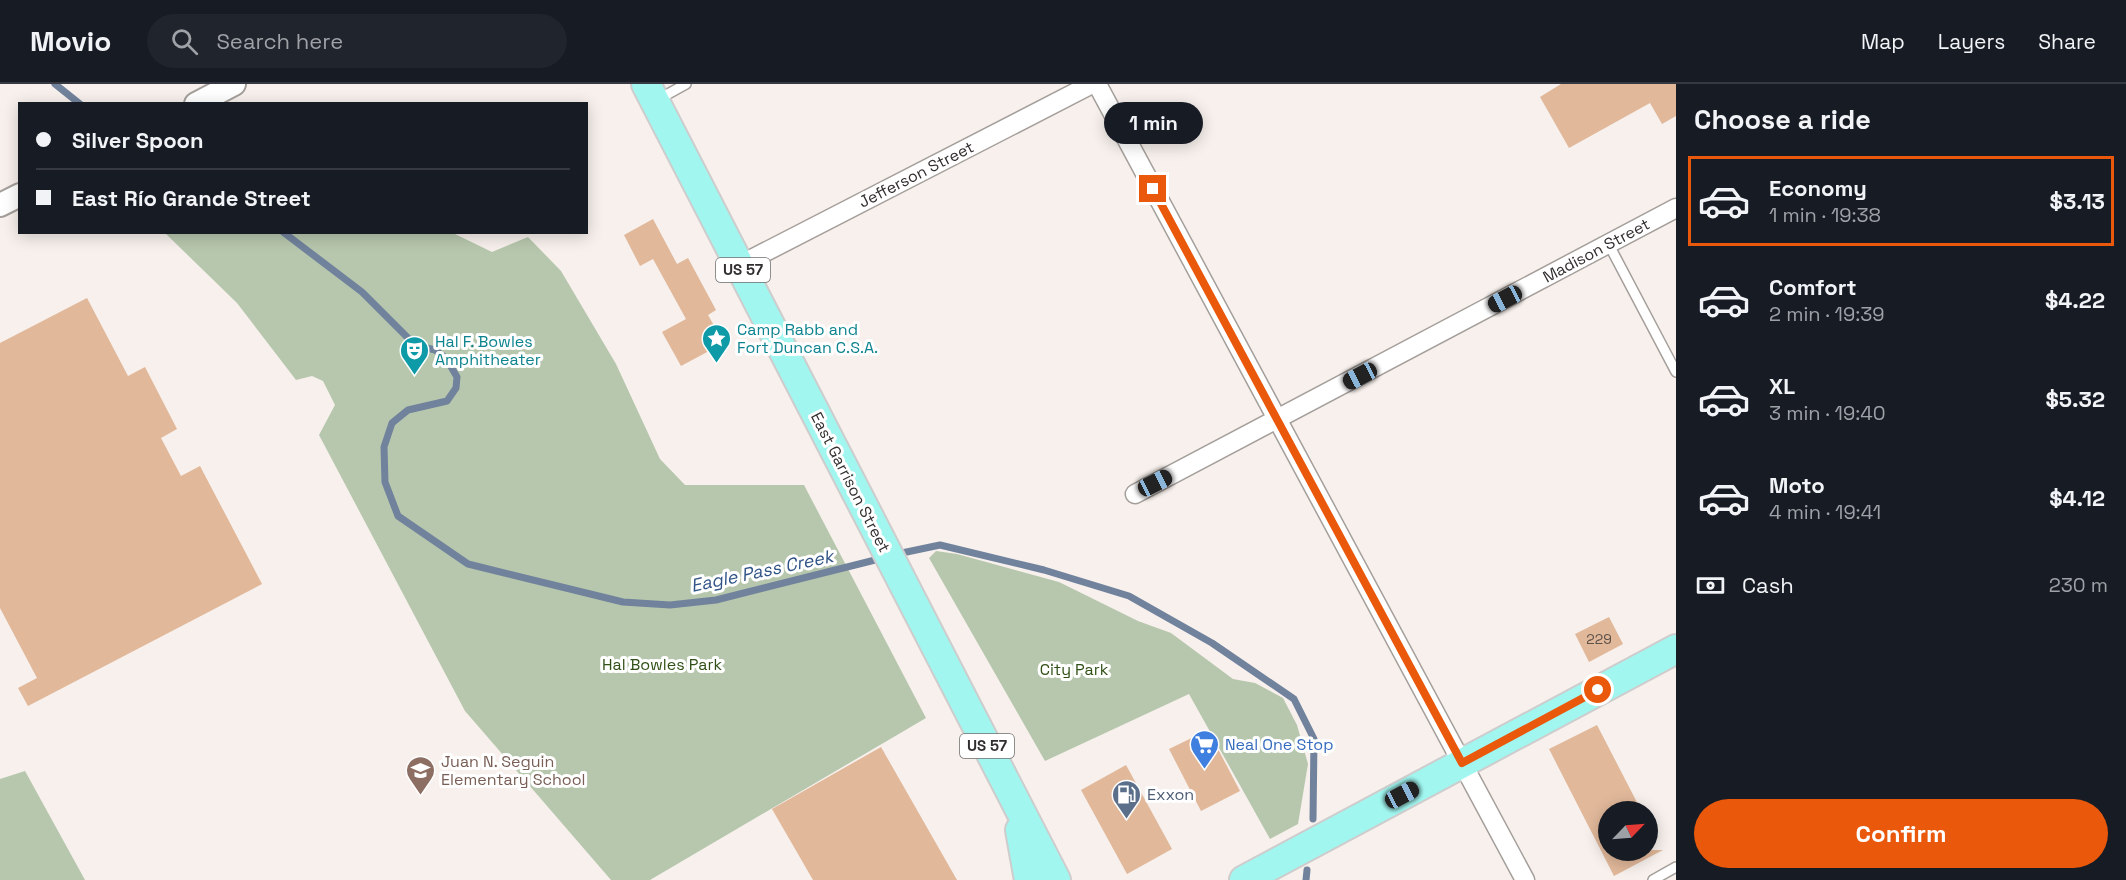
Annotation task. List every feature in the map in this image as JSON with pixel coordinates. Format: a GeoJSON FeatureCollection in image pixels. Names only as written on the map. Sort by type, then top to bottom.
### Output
{"type":"FeatureCollection","features":[{"type":"Feature","properties":{"kind":"main road","name":"East Garrison Street"},"geometry":{"type":"LineString","coordinates":[[651,92],[1056,880]]}},
{"type":"Feature","properties":{"kind":"main road"},"geometry":{"type":"LineString","coordinates":[[1244,880],[1676,649]]}},
{"type":"Feature","properties":{"kind":"main road"},"geometry":{"type":"LineString","coordinates":[[1014,799],[1029,880]]}},
{"type":"Feature","properties":{"kind":"street"},"geometry":{"type":"LineString","coordinates":[[200,102],[234,84]]}},
{"type":"Feature","properties":{"kind":"street"},"geometry":{"type":"LineString","coordinates":[[1094,84],[1525,880]]}},
{"type":"Feature","properties":{"kind":"street","name":"Jefferson Street"},"geometry":{"type":"LineString","coordinates":[[740,265],[1094,84]]}},
{"type":"Feature","properties":{"kind":"street"},"geometry":{"type":"LineString","coordinates":[[0,205],[18,196]]}},
{"type":"Feature","properties":{"kind":"street","name":"Madison Street"},"geometry":{"type":"LineString","coordinates":[[1135,494],[1277,421],[1676,208]]}},
{"type":"Feature","properties":{"kind":"lane"},"geometry":{"type":"LineString","coordinates":[[651,92],[686,84]]}},
{"type":"Feature","properties":{"kind":"lane"},"geometry":{"type":"LineString","coordinates":[[1608,243],[1676,372]]}},
{"type":"Feature","properties":{"kind":"lane"},"geometry":{"type":"LineString","coordinates":[[1653,880],[1676,867]]}},
{"type":"Feature","properties":{"kind":"green space","name":"Hal Bowles Park"},"geometry":{"type":"Polygon","coordinates":[[[166,234],[455,234],[492,252],[528,237],[561,271],[616,364],[660,459],[685,485],[804,485],[926,718],[650,880],[611,880],[465,711],[319,435],[335,405],[323,381],[312,376],[296,380],[237,303],[166,234]]]}},
{"type":"Feature","properties":{"kind":"green space","name":"City Park"},"geometry":{"type":"Polygon","coordinates":[[[936,551],[957,554],[1059,582],[1138,621],[1171,633],[1233,679],[1255,683],[1283,698],[1297,725],[1308,764],[1298,824],[1270,839],[1189,694],[1045,761],[929,558],[936,551]]]}},
{"type":"Feature","properties":{"kind":"green space"},"geometry":{"type":"Polygon","coordinates":[[[25,771],[85,880],[0,880],[0,779],[25,771]]]}},
{"type":"Feature","properties":{"kind":"building"},"geometry":{"type":"Polygon","coordinates":[[[1561,84],[1676,84],[1676,116],[1662,124],[1650,103],[1569,148],[1540,97],[1561,84]]]}},
{"type":"Feature","properties":{"kind":"building"},"geometry":{"type":"Polygon","coordinates":[[[653,219],[677,264],[688,258],[716,310],[708,315],[724,343],[681,366],[662,332],[686,319],[653,259],[640,266],[624,235],[653,219]]]}},
{"type":"Feature","properties":{"kind":"building"},"geometry":{"type":"Polygon","coordinates":[[[87,298],[128,376],[145,367],[177,429],[161,438],[181,476],[200,466],[262,584],[28,706],[18,688],[37,678],[0,608],[0,343],[87,298]]]}},
{"type":"Feature","properties":{"kind":"building"},"geometry":{"type":"Polygon","coordinates":[[[1609,617],[1623,644],[1589,662],[1575,634],[1609,617]]]}},
{"type":"Feature","properties":{"kind":"building"},"geometry":{"type":"Polygon","coordinates":[[[1597,725],[1636,801],[1598,801],[1598,845],[1549,749],[1597,725]]]}},
{"type":"Feature","properties":{"kind":"building","name":"Neal One Stop"},"geometry":{"type":"Polygon","coordinates":[[[1208,730],[1240,791],[1201,811],[1169,749],[1208,730]]]}},
{"type":"Feature","properties":{"kind":"building"},"geometry":{"type":"Polygon","coordinates":[[[881,747],[957,880],[813,880],[772,809],[881,747]]]}},
{"type":"Feature","properties":{"kind":"building","name":"Exxon"},"geometry":{"type":"Polygon","coordinates":[[[1126,765],[1172,849],[1127,874],[1081,790],[1126,765]]]}},
{"type":"Feature","properties":{"kind":"building"},"geometry":{"type":"Polygon","coordinates":[[[1606,861],[1642,861],[1614,876],[1606,861]]]}},
{"type":"Feature","properties":{"kind":"waterway","name":"Eagle Pass Creek"},"geometry":{"type":"LineString","coordinates":[[55,84],[78,102]]}},
{"type":"Feature","properties":{"kind":"waterway","name":"Eagle Pass Creek"},"geometry":{"type":"LineString","coordinates":[[286,234],[362,292],[415,345],[435,350],[446,358],[457,377],[456,388],[447,401],[408,410],[392,423],[384,447],[385,482],[398,516],[468,564],[623,602],[670,605],[716,600],[883,558]]}},
{"type":"Feature","properties":{"kind":"waterway","name":"Eagle Pass Creek"},"geometry":{"type":"LineString","coordinates":[[897,554],[940,545],[1044,570],[1129,596],[1212,643],[1294,699],[1314,739],[1313,819]]}},
{"type":"Feature","properties":{"kind":"waterway","name":"Eagle Pass Creek"},"geometry":{"type":"LineString","coordinates":[[1306,880],[1307,870]]}},
{"type":"Feature","properties":{"kind":"place","name":"Camp Rabb and Fort Duncan C.S.A."},"geometry":{"type":"Point","coordinates":[716,364]}},
{"type":"Feature","properties":{"kind":"place","name":"Hal F. Bowles Amphitheater"},"geometry":{"type":"Point","coordinates":[414,376]}},
{"type":"Feature","properties":{"kind":"place","name":"Neal One Stop"},"geometry":{"type":"Point","coordinates":[1204,770]}},
{"type":"Feature","properties":{"kind":"place","name":"Juan N. Seguin Elementary School"},"geometry":{"type":"Point","coordinates":[420,796]}},
{"type":"Feature","properties":{"kind":"place","name":"Exxon"},"geometry":{"type":"Point","coordinates":[1126,820]}},
{"type":"Feature","properties":{"kind":"route"},"geometry":{"type":"LineString","coordinates":[[1153,189],[1462,763],[1598,690]]}}]}
